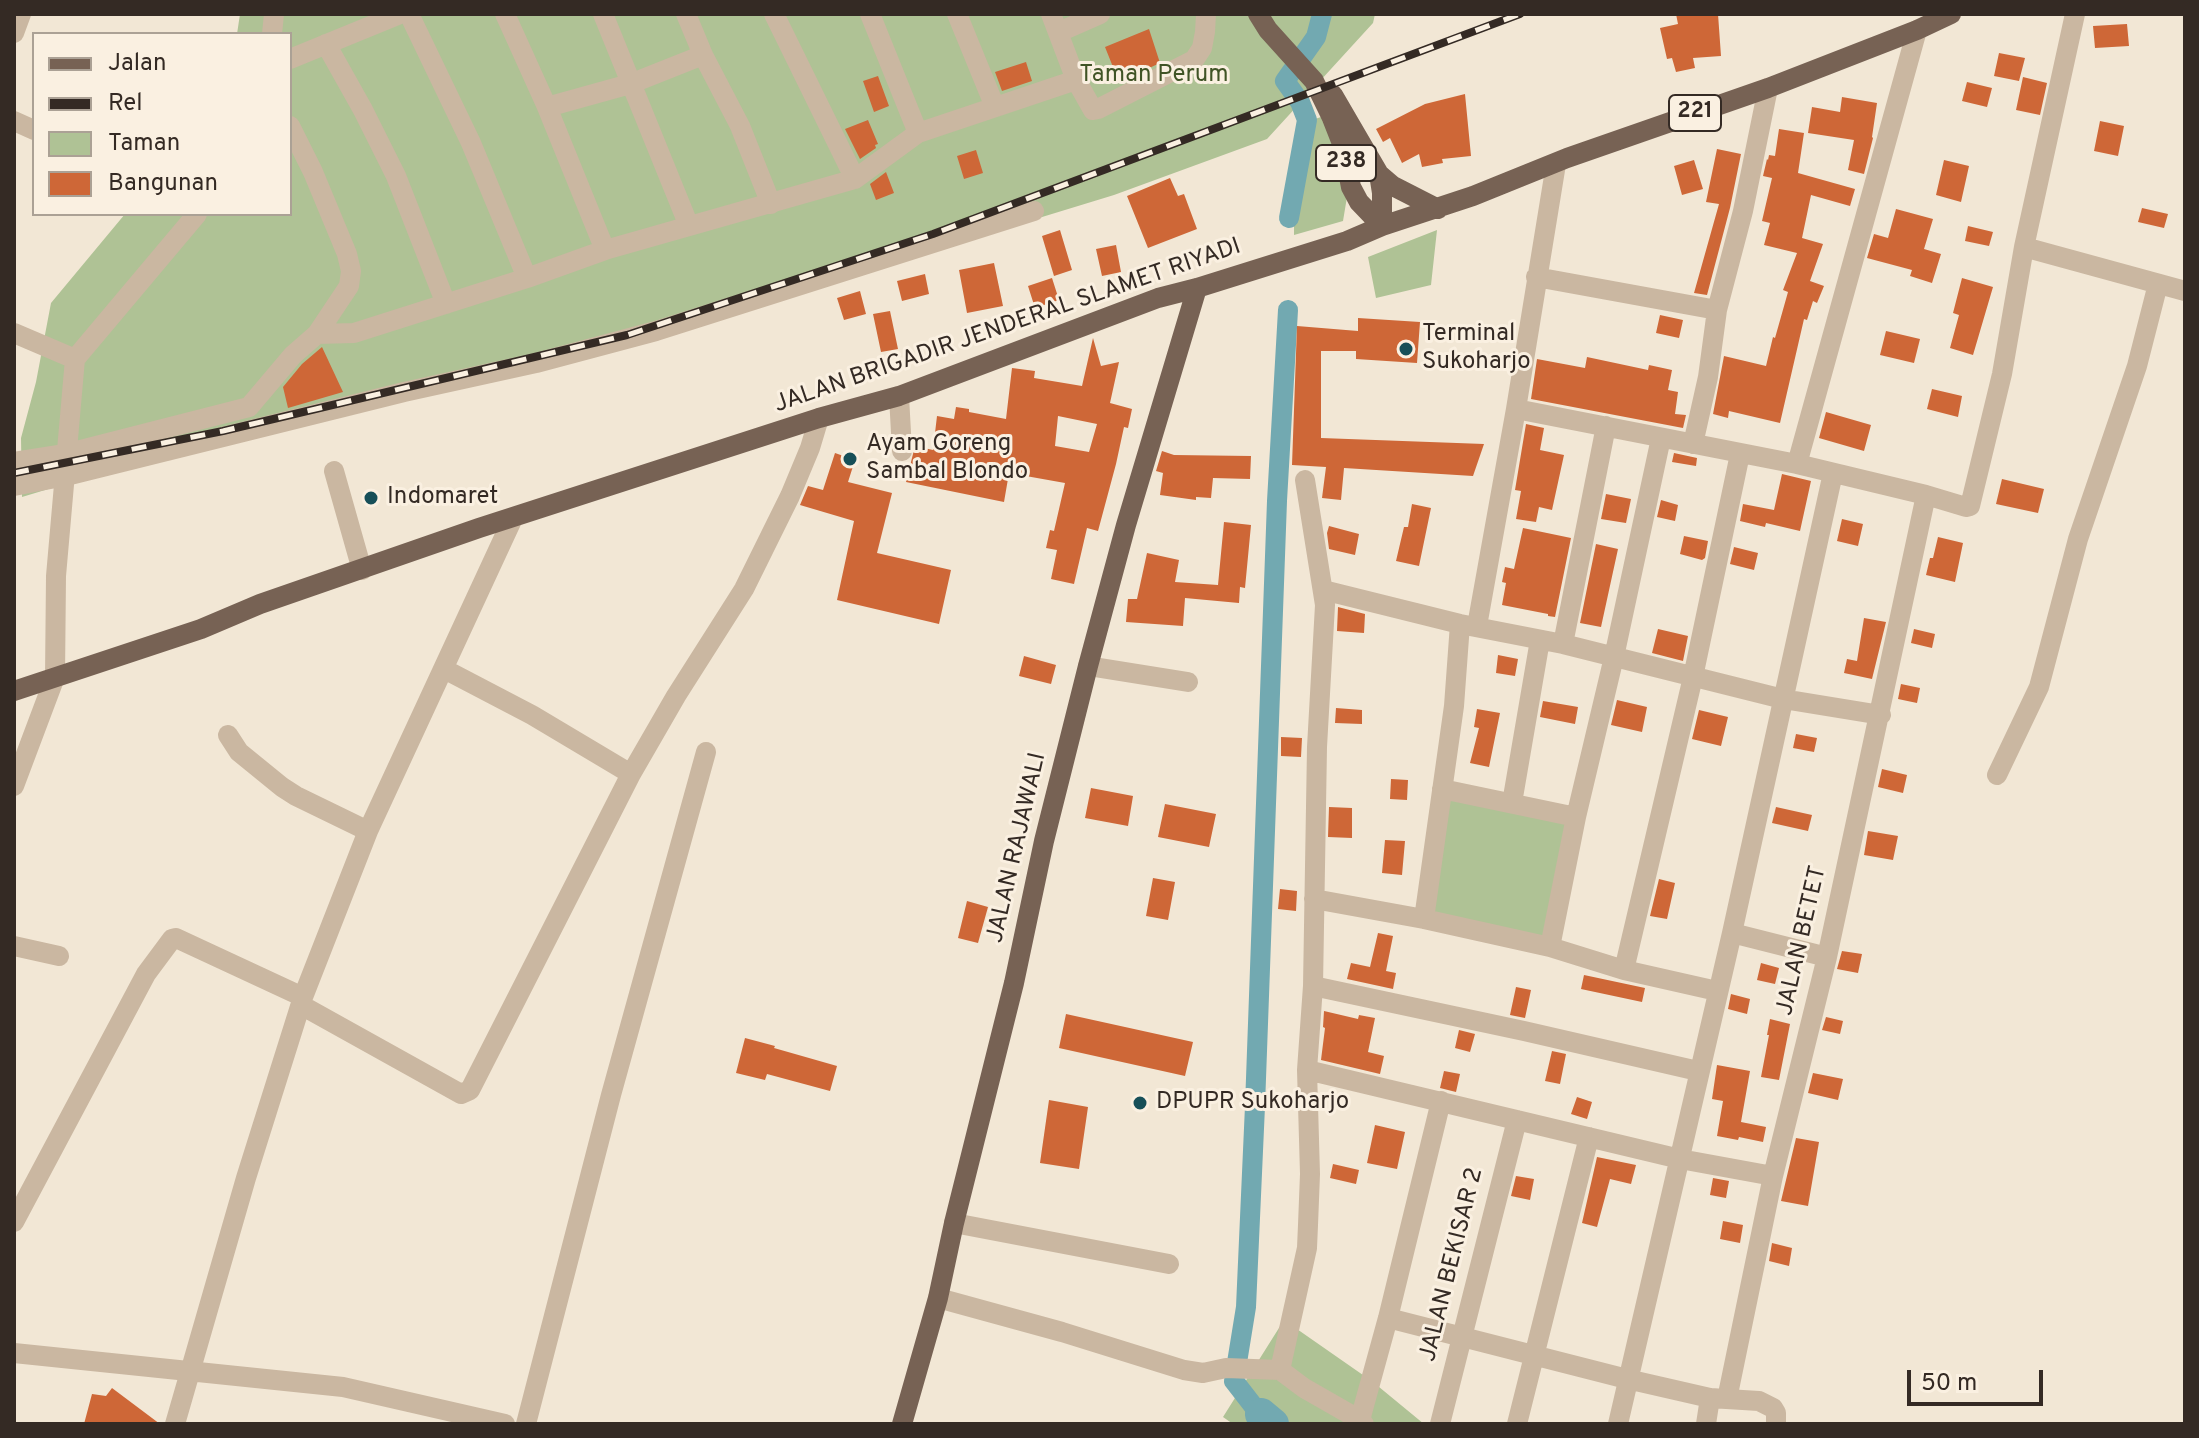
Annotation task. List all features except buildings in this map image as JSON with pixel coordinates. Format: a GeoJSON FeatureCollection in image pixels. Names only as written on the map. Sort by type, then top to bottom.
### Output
{"type":"FeatureCollection","features":[{"type":"Feature","properties":{"kind":"main road","name":"221"},"geometry":{"type":"LineString","coordinates":[[1382,226],[1438,209],[1567,158],[1768,88],[1951,14]]}},
{"type":"Feature","properties":{"kind":"main road","name":"238"},"geometry":{"type":"LineString","coordinates":[[1266,19],[1318,78],[1379,174],[1382,226]]}},
{"type":"Feature","properties":{"kind":"main road","name":"238"},"geometry":{"type":"LineString","coordinates":[[1318,78],[1343,146],[1351,187],[1359,202],[1382,226]]}},
{"type":"Feature","properties":{"kind":"main road"},"geometry":{"type":"LineString","coordinates":[[1379,174],[1393,186],[1438,209]]}},
{"type":"Feature","properties":{"kind":"main road"},"geometry":{"type":"LineString","coordinates":[[1347,241],[1352,209],[1351,187]]}},
{"type":"Feature","properties":{"kind":"main road","name":"JALAN BRIGADIR JENDERAL SLAMET RIYADI"},"geometry":{"type":"LineString","coordinates":[[14,691],[201,629],[260,604],[479,528],[819,418],[899,396],[1158,298],[1347,241],[1382,226]]}},
{"type":"Feature","properties":{"kind":"main road","name":"JALAN RAJAWALI"},"geometry":{"type":"LineString","coordinates":[[902,1424],[938,1298],[1088,666],[1126,525],[1197,288]]}},
{"type":"Feature","properties":{"kind":"street"},"geometry":{"type":"LineString","coordinates":[[14,33],[21,14]]}},
{"type":"Feature","properties":{"kind":"street"},"geometry":{"type":"LineString","coordinates":[[292,58],[400,14]]}},
{"type":"Feature","properties":{"kind":"street"},"geometry":{"type":"LineString","coordinates":[[409,14],[471,143],[527,278]]}},
{"type":"Feature","properties":{"kind":"street"},"geometry":{"type":"LineString","coordinates":[[505,14],[605,250]]}},
{"type":"Feature","properties":{"kind":"street"},"geometry":{"type":"LineString","coordinates":[[603,14],[689,226]]}},
{"type":"Feature","properties":{"kind":"street"},"geometry":{"type":"LineString","coordinates":[[686,14],[703,55],[740,126],[771,204]]}},
{"type":"Feature","properties":{"kind":"street"},"geometry":{"type":"LineString","coordinates":[[774,14],[855,179]]}},
{"type":"Feature","properties":{"kind":"street"},"geometry":{"type":"LineString","coordinates":[[870,14],[918,133]]}},
{"type":"Feature","properties":{"kind":"street"},"geometry":{"type":"LineString","coordinates":[[957,14],[995,107]]}},
{"type":"Feature","properties":{"kind":"street"},"geometry":{"type":"LineString","coordinates":[[1100,14],[1055,23],[1076,80],[1093,110],[1194,60],[1202,48],[1206,14]]}},
{"type":"Feature","properties":{"kind":"street"},"geometry":{"type":"LineString","coordinates":[[1516,409],[1797,464],[1966,507],[1972,504],[2002,374],[2024,247],[2075,14]]}},
{"type":"Feature","properties":{"kind":"street"},"geometry":{"type":"LineString","coordinates":[[1797,464],[1917,30]]}},
{"type":"Feature","properties":{"kind":"street"},"geometry":{"type":"LineString","coordinates":[[326,44],[396,176],[446,304]]}},
{"type":"Feature","properties":{"kind":"street"},"geometry":{"type":"LineString","coordinates":[[547,107],[630,84],[703,55]]}},
{"type":"Feature","properties":{"kind":"street"},"geometry":{"type":"LineString","coordinates":[[317,334],[354,333],[605,250],[855,179],[918,133],[1076,80]]}},
{"type":"Feature","properties":{"kind":"street"},"geometry":{"type":"LineString","coordinates":[[1693,444],[1708,377],[1717,310],[1743,211],[1768,88]]}},
{"type":"Feature","properties":{"kind":"street"},"geometry":{"type":"LineString","coordinates":[[14,462],[65,454],[249,407],[293,355],[317,334],[349,286],[351,271],[313,172],[292,130]]}},
{"type":"Feature","properties":{"kind":"street"},"geometry":{"type":"LineString","coordinates":[[1424,919],[1454,706],[1516,409],[1556,164]]}},
{"type":"Feature","properties":{"kind":"street"},"geometry":{"type":"LineString","coordinates":[[14,486],[536,363],[656,331],[1034,211]]}},
{"type":"Feature","properties":{"kind":"street"},"geometry":{"type":"LineString","coordinates":[[14,786],[55,677],[56,576],[75,359],[186,218]]}},
{"type":"Feature","properties":{"kind":"street"},"geometry":{"type":"LineString","coordinates":[[2024,247],[2185,291]]}},
{"type":"Feature","properties":{"kind":"street"},"geometry":{"type":"LineString","coordinates":[[1536,277],[1717,310]]}},
{"type":"Feature","properties":{"kind":"street"},"geometry":{"type":"LineString","coordinates":[[1997,775],[2039,687],[2078,539],[2137,366],[2158,284]]}},
{"type":"Feature","properties":{"kind":"street"},"geometry":{"type":"LineString","coordinates":[[14,333],[75,359]]}},
{"type":"Feature","properties":{"kind":"street"},"geometry":{"type":"LineString","coordinates":[[899,396],[902,451]]}},
{"type":"Feature","properties":{"kind":"street"},"geometry":{"type":"LineString","coordinates":[[14,1222],[146,974],[172,939],[176,938],[302,1001],[461,1094],[470,1090],[631,774],[744,589],[790,496],[819,418]]}},
{"type":"Feature","properties":{"kind":"street"},"geometry":{"type":"LineString","coordinates":[[1563,644],[1606,426]]}},
{"type":"Feature","properties":{"kind":"street"},"geometry":{"type":"LineString","coordinates":[[1550,947],[1661,438]]}},
{"type":"Feature","properties":{"kind":"street"},"geometry":{"type":"LineString","coordinates":[[1624,970],[1693,677],[1740,454]]}},
{"type":"Feature","properties":{"kind":"street"},"geometry":{"type":"LineString","coordinates":[[334,471],[362,570]]}},
{"type":"Feature","properties":{"kind":"street"},"geometry":{"type":"LineString","coordinates":[[1618,1424],[1732,933],[1833,473]]}},
{"type":"Feature","properties":{"kind":"street"},"geometry":{"type":"LineString","coordinates":[[1280,1370],[1307,1248],[1310,1174],[1307,1070],[1313,986],[1317,747],[1325,619],[1305,480]]}},
{"type":"Feature","properties":{"kind":"street","name":"JALAN BETET"},"geometry":{"type":"LineString","coordinates":[[1706,1424],[1719,1398],[1827,957],[1926,495]]}},
{"type":"Feature","properties":{"kind":"street"},"geometry":{"type":"LineString","coordinates":[[175,1424],[246,1178],[302,1001],[368,831],[513,518]]}},
{"type":"Feature","properties":{"kind":"street"},"geometry":{"type":"LineString","coordinates":[[1323,590],[1563,644],[1783,699],[1881,715]]}},
{"type":"Feature","properties":{"kind":"street"},"geometry":{"type":"LineString","coordinates":[[1512,803],[1540,640]]}},
{"type":"Feature","properties":{"kind":"street"},"geometry":{"type":"LineString","coordinates":[[1088,666],[1188,682]]}},
{"type":"Feature","properties":{"kind":"street"},"geometry":{"type":"LineString","coordinates":[[444,669],[631,774]]}},
{"type":"Feature","properties":{"kind":"street"},"geometry":{"type":"LineString","coordinates":[[228,735],[239,752],[282,787],[368,831]]}},
{"type":"Feature","properties":{"kind":"street"},"geometry":{"type":"LineString","coordinates":[[526,1424],[611,1095],[706,752]]}},
{"type":"Feature","properties":{"kind":"street"},"geometry":{"type":"LineString","coordinates":[[1442,789],[1576,817]]}},
{"type":"Feature","properties":{"kind":"street"},"geometry":{"type":"LineString","coordinates":[[1314,899],[1550,947],[1624,970],[1717,991]]}},
{"type":"Feature","properties":{"kind":"street"},"geometry":{"type":"LineString","coordinates":[[1732,933],[1827,957]]}},
{"type":"Feature","properties":{"kind":"street"},"geometry":{"type":"LineString","coordinates":[[14,946],[59,956]]}},
{"type":"Feature","properties":{"kind":"street"},"geometry":{"type":"LineString","coordinates":[[1313,986],[1698,1071]]}},
{"type":"Feature","properties":{"kind":"street"},"geometry":{"type":"LineString","coordinates":[[1307,1070],[1680,1159],[1773,1176]]}},
{"type":"Feature","properties":{"kind":"street"},"geometry":{"type":"LineString","coordinates":[[938,1298],[1184,1370],[1203,1373],[1226,1368],[1280,1370],[1362,1422],[1441,1101]]}},
{"type":"Feature","properties":{"kind":"street","name":"JALAN BEKISAR 2"},"geometry":{"type":"LineString","coordinates":[[1440,1424],[1517,1120]]}},
{"type":"Feature","properties":{"kind":"street"},"geometry":{"type":"LineString","coordinates":[[1517,1424],[1589,1137]]}},
{"type":"Feature","properties":{"kind":"street"},"geometry":{"type":"LineString","coordinates":[[954,1223],[1169,1264]]}},
{"type":"Feature","properties":{"kind":"street"},"geometry":{"type":"LineString","coordinates":[[1388,1318],[1627,1379],[1719,1398],[1759,1401],[1768,1404],[1776,1413],[1776,1424]]}},
{"type":"Feature","properties":{"kind":"street"},"geometry":{"type":"LineString","coordinates":[[14,1353],[343,1387],[505,1424]]}},
{"type":"Feature","properties":{"kind":"green space","name":"Taman Perum"},"geometry":{"type":"Polygon","coordinates":[[[240,14],[1375,14],[1373,23],[1267,139],[1114,195],[823,284],[98,474],[22,497],[21,438],[36,382],[51,303],[123,216],[292,216],[292,32],[237,32],[240,14]]]}},
{"type":"Feature","properties":{"kind":"green space"},"geometry":{"type":"Polygon","coordinates":[[[1327,115],[1347,197],[1343,221],[1294,235],[1294,214],[1312,120],[1327,115]]]}},
{"type":"Feature","properties":{"kind":"green space"},"geometry":{"type":"Polygon","coordinates":[[[1437,230],[1431,285],[1376,298],[1368,257],[1437,230]]]}},
{"type":"Feature","properties":{"kind":"green space"},"geometry":{"type":"Polygon","coordinates":[[[1442,789],[1576,817],[1550,947],[1420,913],[1442,789]]]}},
{"type":"Feature","properties":{"kind":"green space"},"geometry":{"type":"Polygon","coordinates":[[[1284,1320],[1373,1382],[1424,1424],[1233,1424],[1223,1417],[1284,1320]]]}},
{"type":"Feature","properties":{"kind":"waterway"},"geometry":{"type":"LineString","coordinates":[[1289,218],[1307,120],[1300,102],[1285,81],[1316,37],[1322,14]]}},
{"type":"Feature","properties":{"kind":"waterway"},"geometry":{"type":"LineString","coordinates":[[1258,1412],[1234,1381],[1246,1307],[1277,501],[1288,310]]}},
{"type":"Feature","properties":{"kind":"waterway"},"geometry":{"type":"LineString","coordinates":[[1261,1414],[1273,1424]]}},
{"type":"Feature","properties":{"kind":"railway"},"geometry":{"type":"LineString","coordinates":[[14,473],[223,431],[627,335],[933,234],[1520,14]]}},
{"type":"Feature","properties":{"kind":"place","name":"Terminal Sukoharjo"},"geometry":{"type":"Point","coordinates":[1406,349]}},
{"type":"Feature","properties":{"kind":"place","name":"Ayam Goreng Sambal Blondo"},"geometry":{"type":"Point","coordinates":[850,459]}},
{"type":"Feature","properties":{"kind":"place","name":"Indomaret"},"geometry":{"type":"Point","coordinates":[371,498]}},
{"type":"Feature","properties":{"kind":"place","name":"DPUPR Sukoharjo"},"geometry":{"type":"Point","coordinates":[1140,1103]}}]}
